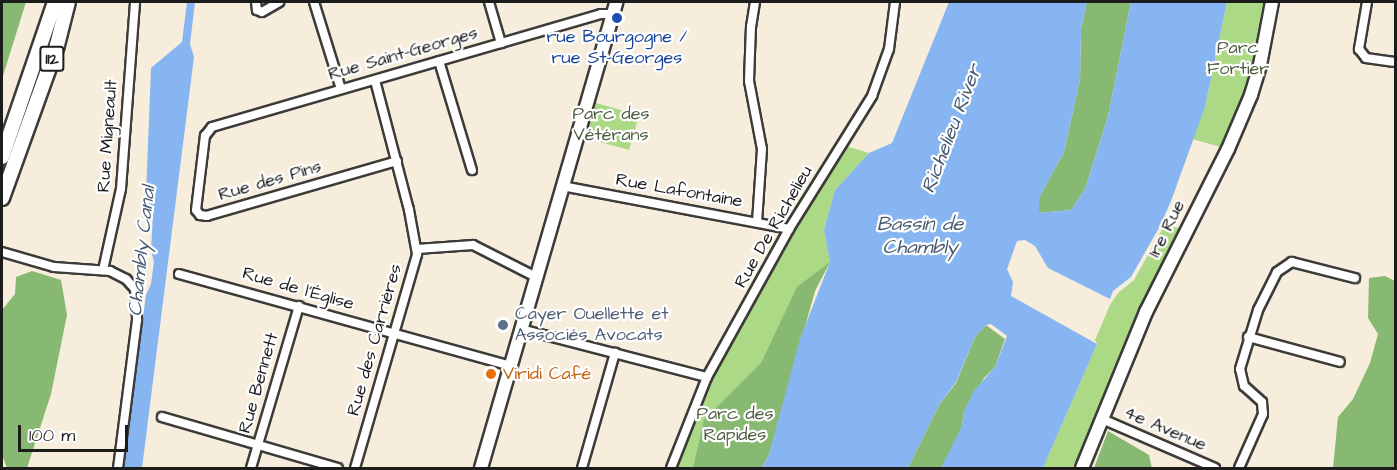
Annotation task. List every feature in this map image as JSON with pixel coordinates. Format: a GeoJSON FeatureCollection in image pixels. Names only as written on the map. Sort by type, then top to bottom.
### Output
{"type":"FeatureCollection","features":[{"type":"Feature","properties":{"kind":"main road","name":"112"},"geometry":{"type":"LineString","coordinates":[[2,157],[55,2]]}},
{"type":"Feature","properties":{"kind":"main road","name":"112"},"geometry":{"type":"LineString","coordinates":[[2,198],[57,45],[69,2]]}},
{"type":"Feature","properties":{"kind":"street","name":"Rue Migneault"},"geometry":{"type":"LineString","coordinates":[[103,270],[122,189],[135,2]]}},
{"type":"Feature","properties":{"kind":"street"},"geometry":{"type":"LineString","coordinates":[[256,2],[257,10],[262,12],[279,2]]}},
{"type":"Feature","properties":{"kind":"street"},"geometry":{"type":"LineString","coordinates":[[314,2],[341,89]]}},
{"type":"Feature","properties":{"kind":"street"},"geometry":{"type":"LineString","coordinates":[[489,2],[501,43]]}},
{"type":"Feature","properties":{"kind":"street"},"geometry":{"type":"LineString","coordinates":[[481,468],[615,2]]}},
{"type":"Feature","properties":{"kind":"street"},"geometry":{"type":"LineString","coordinates":[[755,2],[751,26],[749,81],[762,149],[757,222]]}},
{"type":"Feature","properties":{"kind":"street","name":"Rue De Richelieu"},"geometry":{"type":"LineString","coordinates":[[671,468],[707,377],[789,229],[877,88],[891,39],[895,2]]}},
{"type":"Feature","properties":{"kind":"street","name":"1re Rue"},"geometry":{"type":"LineString","coordinates":[[1082,468],[1146,312],[1228,149],[1251,95],[1260,65],[1272,2]]}},
{"type":"Feature","properties":{"kind":"street"},"geometry":{"type":"LineString","coordinates":[[1367,2],[1359,49],[1366,58],[1393,62]]}},
{"type":"Feature","properties":{"kind":"street","name":"Rue Saint-Georges"},"geometry":{"type":"LineString","coordinates":[[206,133],[214,126],[501,43],[601,15],[612,14]]}},
{"type":"Feature","properties":{"kind":"street"},"geometry":{"type":"LineString","coordinates":[[438,61],[472,170]]}},
{"type":"Feature","properties":{"kind":"street","name":"Rue des Carrières"},"geometry":{"type":"LineString","coordinates":[[356,468],[417,249],[397,161],[375,80]]}},
{"type":"Feature","properties":{"kind":"street","name":"Rue des Pins"},"geometry":{"type":"LineString","coordinates":[[206,133],[195,205],[197,213],[202,216],[397,161]]}},
{"type":"Feature","properties":{"kind":"street","name":"Rue Lafontaine"},"geometry":{"type":"LineString","coordinates":[[562,186],[789,229]]}},
{"type":"Feature","properties":{"kind":"street"},"geometry":{"type":"LineString","coordinates":[[417,249],[473,245],[536,277]]}},
{"type":"Feature","properties":{"kind":"street"},"geometry":{"type":"LineString","coordinates":[[2,252],[48,266],[103,270],[121,275],[132,284],[138,302],[118,468]]}},
{"type":"Feature","properties":{"kind":"street"},"geometry":{"type":"LineString","coordinates":[[1239,468],[1263,414],[1262,402],[1244,386],[1241,378],[1248,337],[1277,272],[1286,264],[1303,264],[1355,278]]}},
{"type":"Feature","properties":{"kind":"street","name":"Rue de l'Église"},"geometry":{"type":"LineString","coordinates":[[179,274],[511,366]]}},
{"type":"Feature","properties":{"kind":"street","name":"Rue Bennett"},"geometry":{"type":"LineString","coordinates":[[251,468],[299,306]]}},
{"type":"Feature","properties":{"kind":"street"},"geometry":{"type":"LineString","coordinates":[[521,329],[707,377]]}},
{"type":"Feature","properties":{"kind":"street"},"geometry":{"type":"LineString","coordinates":[[1248,337],[1340,362]]}},
{"type":"Feature","properties":{"kind":"street"},"geometry":{"type":"LineString","coordinates":[[582,468],[615,354]]}},
{"type":"Feature","properties":{"kind":"street"},"geometry":{"type":"LineString","coordinates":[[162,417],[338,468]]}},
{"type":"Feature","properties":{"kind":"street","name":"4e Avenue"},"geometry":{"type":"LineString","coordinates":[[1102,419],[1215,468]]}},
{"type":"Feature","properties":{"kind":"green space"},"geometry":{"type":"Polygon","coordinates":[[[2,2],[26,2],[2,79],[2,2]]]}},
{"type":"Feature","properties":{"kind":"green space"},"geometry":{"type":"Polygon","coordinates":[[[1087,2],[1131,2],[1108,116],[1085,189],[1071,210],[1039,213],[1039,198],[1064,152],[1080,79],[1081,29],[1087,2]]]}},
{"type":"Feature","properties":{"kind":"green space","name":"Parc Fortier"},"geometry":{"type":"Polygon","coordinates":[[[1227,2],[1272,2],[1260,65],[1228,149],[1192,139],[1205,107],[1227,2]]]}},
{"type":"Feature","properties":{"kind":"green space","name":"Parc des Vétérans"},"geometry":{"type":"Polygon","coordinates":[[[592,102],[639,115],[629,150],[582,137],[592,102]]]}},
{"type":"Feature","properties":{"kind":"green space","name":"Parc des Rapides"},"geometry":{"type":"Polygon","coordinates":[[[846,146],[869,153],[835,190],[824,230],[830,262],[815,291],[761,468],[676,468],[714,371],[795,226],[846,146]]]}},
{"type":"Feature","properties":{"kind":"green space"},"geometry":{"type":"Polygon","coordinates":[[[1164,226],[1181,228],[1155,282],[1082,468],[1043,468],[1097,344],[1095,340],[1110,305],[1118,293],[1134,280],[1164,226]]]}},
{"type":"Feature","properties":{"kind":"green space"},"geometry":{"type":"Polygon","coordinates":[[[830,262],[815,291],[769,455],[761,468],[693,468],[704,420],[761,363],[797,287],[830,262]]]}},
{"type":"Feature","properties":{"kind":"green space"},"geometry":{"type":"Polygon","coordinates":[[[32,271],[61,280],[67,315],[51,394],[27,468],[7,468],[2,455],[2,310],[15,294],[16,277],[32,271]]]}},
{"type":"Feature","properties":{"kind":"green space"},"geometry":{"type":"Polygon","coordinates":[[[1385,276],[1395,281],[1395,468],[1333,468],[1338,417],[1353,399],[1370,363],[1378,334],[1368,318],[1369,278],[1385,276]]]}},
{"type":"Feature","properties":{"kind":"green space"},"geometry":{"type":"Polygon","coordinates":[[[986,325],[1005,339],[995,367],[984,378],[964,412],[962,426],[952,450],[941,468],[908,468],[939,405],[956,383],[975,337],[986,325]]]}},
{"type":"Feature","properties":{"kind":"green space"},"geometry":{"type":"Polygon","coordinates":[[[1108,431],[1149,455],[1152,468],[1094,468],[1108,431]]]}},
{"type":"Feature","properties":{"kind":"water"},"geometry":{"type":"Polygon","coordinates":[[[187,2],[195,2],[190,44],[194,57],[142,468],[123,468],[146,295],[151,284],[154,262],[151,249],[153,214],[146,195],[151,68],[182,42],[187,2]]]}},
{"type":"Feature","properties":{"kind":"water","name":"Bassin de Chambly"},"geometry":{"type":"Polygon","coordinates":[[[949,2],[1087,2],[1081,29],[1080,79],[1064,152],[1039,198],[1039,213],[1071,210],[1085,189],[1108,116],[1131,2],[1227,2],[1205,107],[1171,201],[1160,226],[1131,277],[1113,291],[1110,299],[1048,268],[1035,246],[1025,240],[1017,241],[1007,269],[1013,282],[1011,296],[1097,344],[1043,468],[941,468],[962,426],[964,412],[973,392],[995,367],[1007,336],[991,324],[986,325],[975,337],[956,382],[939,405],[908,468],[761,468],[769,455],[800,339],[830,262],[824,230],[835,190],[869,153],[892,143],[949,2]]]}},
{"type":"Feature","properties":{"kind":"place","name":"rue Bourgogne / rue St-Georges"},"geometry":{"type":"Point","coordinates":[617,18]}},
{"type":"Feature","properties":{"kind":"place","name":"Cayer Ouellette et Associés Avocats"},"geometry":{"type":"Point","coordinates":[503,325]}},
{"type":"Feature","properties":{"kind":"place","name":"Viridi Café"},"geometry":{"type":"Point","coordinates":[491,374]}},
{"type":"Feature","properties":{"kind":"water label","name":"Richelieu River"},"geometry":{"type":"Point","coordinates":[952,129]}},
{"type":"Feature","properties":{"kind":"water label","name":"Chambly Canal"},"geometry":{"type":"Point","coordinates":[142,251]}}]}
